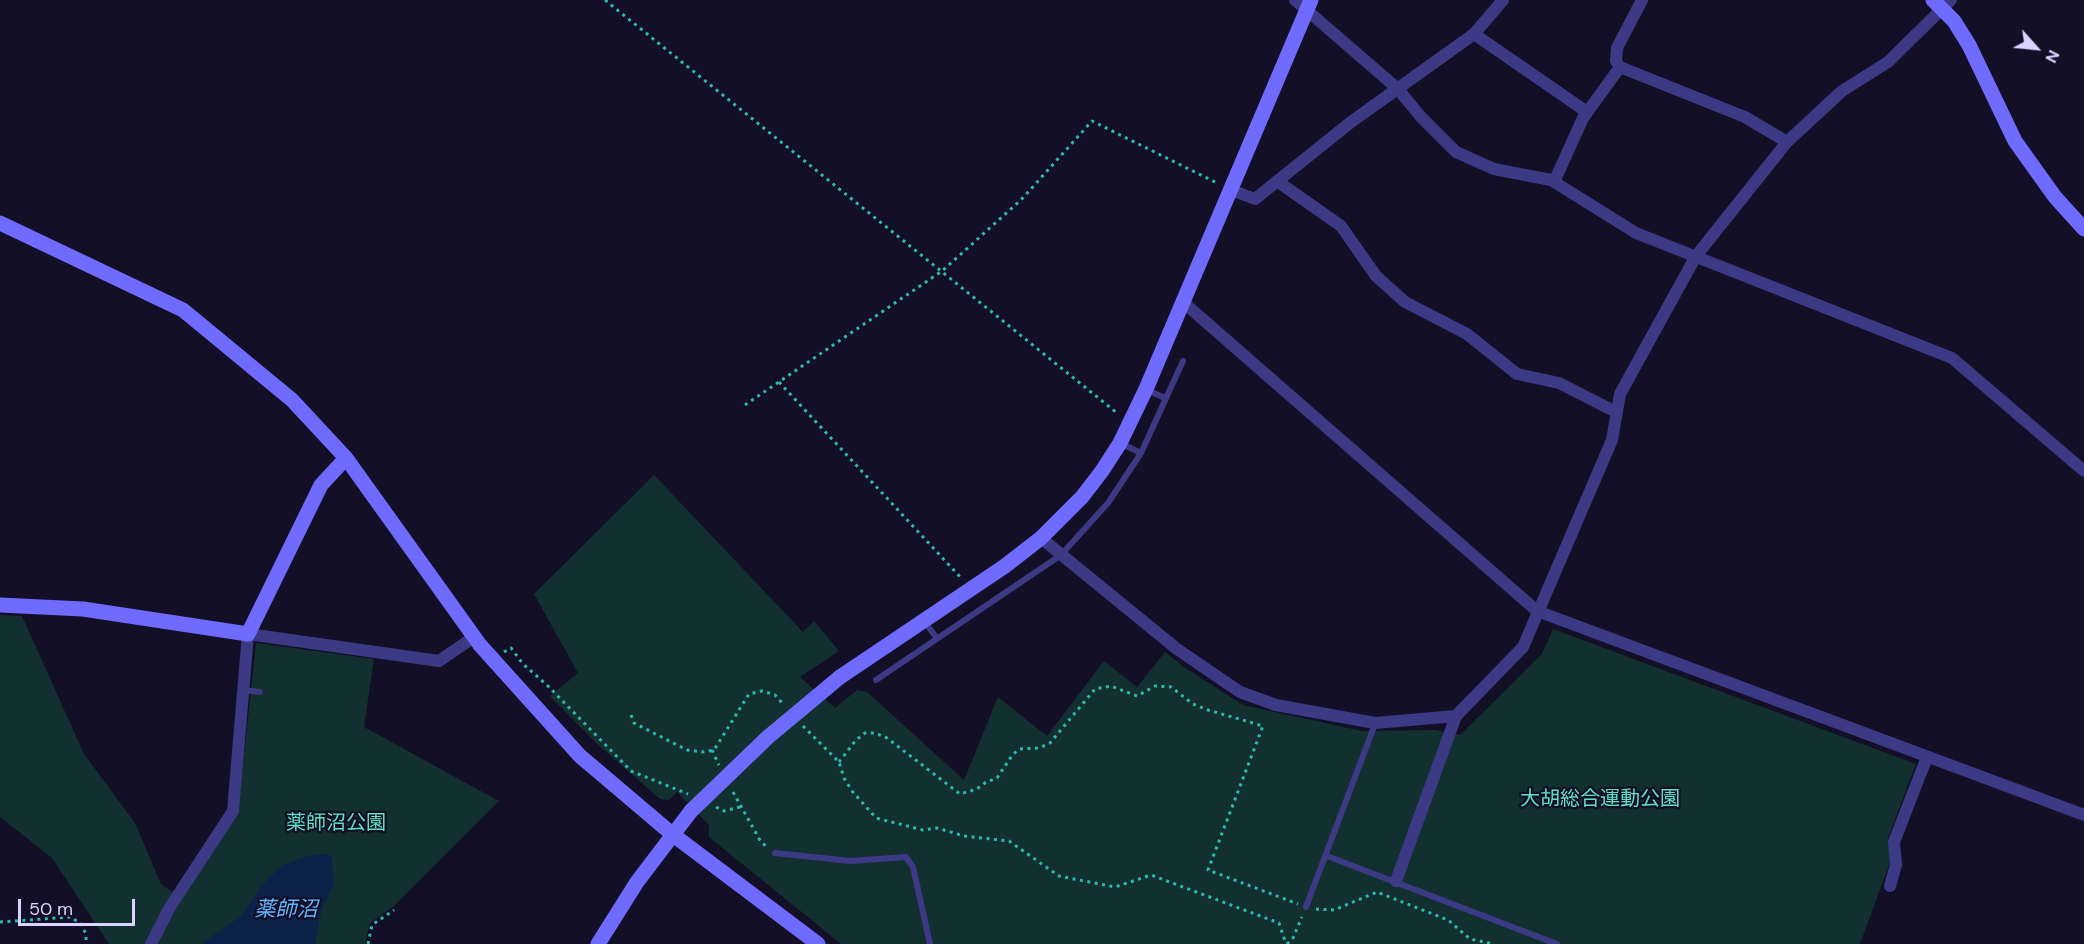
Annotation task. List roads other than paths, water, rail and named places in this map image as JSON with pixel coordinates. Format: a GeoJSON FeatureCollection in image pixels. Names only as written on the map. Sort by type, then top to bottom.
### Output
{"type":"FeatureCollection","features":[{"type":"Feature","properties":{"kind":"street"},"geometry":{"type":"LineString","coordinates":[[1231,190],[1254,200],[1398,89],[1474,34],[1503,0]]}},
{"type":"Feature","properties":{"kind":"street"},"geometry":{"type":"LineString","coordinates":[[1642,0],[1617,48],[1616,61],[1620,67],[1745,117],[1787,142]]}},
{"type":"Feature","properties":{"kind":"street"},"geometry":{"type":"LineString","coordinates":[[598,944],[637,882],[693,804],[840,677],[970,590],[1041,538],[1082,497],[1120,442],[1146,389],[1231,190],[1305,3],[1398,89],[1421,117],[1456,152],[1494,169],[1554,182],[1636,233],[1952,358],[2084,471]]}},
{"type":"Feature","properties":{"kind":"street"},"geometry":{"type":"LineString","coordinates":[[1396,881],[1456,716],[1523,647],[1612,440],[1620,394],[1696,256],[1787,142],[1842,91],[1888,62],[1942,3],[1969,45],[2015,141],[2055,197],[2084,229]]}},
{"type":"Feature","properties":{"kind":"street"},"geometry":{"type":"LineString","coordinates":[[1474,34],[1587,112]]}},
{"type":"Feature","properties":{"kind":"street"},"geometry":{"type":"LineString","coordinates":[[1554,182],[1561,160],[1587,112],[1620,67]]}},
{"type":"Feature","properties":{"kind":"street"},"geometry":{"type":"LineString","coordinates":[[1277,181],[1341,226],[1376,276],[1405,302],[1467,334],[1517,374],[1558,383],[1617,412]]}},
{"type":"Feature","properties":{"kind":"street"},"geometry":{"type":"LineString","coordinates":[[0,224],[183,310],[292,400],[346,458],[474,637],[580,756],[672,834],[818,944]]}},
{"type":"Feature","properties":{"kind":"street"},"geometry":{"type":"LineString","coordinates":[[1183,302],[1537,611],[2084,815]]}},
{"type":"Feature","properties":{"kind":"street"},"geometry":{"type":"LineString","coordinates":[[151,944],[170,907],[232,811],[248,634],[321,485],[346,458]]}},
{"type":"Feature","properties":{"kind":"street"},"geometry":{"type":"LineString","coordinates":[[1041,538],[1177,649],[1240,692],[1276,705],[1375,723],[1456,716]]}},
{"type":"Feature","properties":{"kind":"street"},"geometry":{"type":"LineString","coordinates":[[0,604],[83,609],[439,661],[474,637]]}},
{"type":"Feature","properties":{"kind":"street"},"geometry":{"type":"LineString","coordinates":[[1890,886],[1896,865],[1894,842],[1927,757]]}},
{"type":"Feature","properties":{"kind":"lane"},"geometry":{"type":"LineString","coordinates":[[876,680],[936,637],[1061,555],[1108,503],[1141,453],[1184,361]]}},
{"type":"Feature","properties":{"kind":"lane"},"geometry":{"type":"LineString","coordinates":[[1146,389],[1165,398]]}},
{"type":"Feature","properties":{"kind":"lane"},"geometry":{"type":"LineString","coordinates":[[1120,442],[1141,453]]}},
{"type":"Feature","properties":{"kind":"lane"},"geometry":{"type":"LineString","coordinates":[[924,620],[936,637]]}},
{"type":"Feature","properties":{"kind":"lane"},"geometry":{"type":"LineString","coordinates":[[243,690],[260,692]]}},
{"type":"Feature","properties":{"kind":"lane"},"geometry":{"type":"LineString","coordinates":[[1306,907],[1375,723]]}},
{"type":"Feature","properties":{"kind":"lane"},"geometry":{"type":"LineString","coordinates":[[774,853],[851,861],[906,857],[913,867],[930,944]]}},
{"type":"Feature","properties":{"kind":"lane"},"geometry":{"type":"LineString","coordinates":[[1327,856],[1557,944]]}},
{"type":"Feature","properties":{"kind":"water","name":"薬師沼"},"geometry":{"type":"Polygon","coordinates":[[[328,854],[332,857],[334,886],[322,907],[315,944],[201,944],[240,917],[261,886],[281,866],[311,855],[328,854]]]}},
{"type":"Feature","properties":{"kind":"park label","name":"大胡総合運動公園"},"geometry":{"type":"Point","coordinates":[1600,800]}},
{"type":"Feature","properties":{"kind":"park label","name":"薬師沼公園"},"geometry":{"type":"Point","coordinates":[336,824]}}]}
